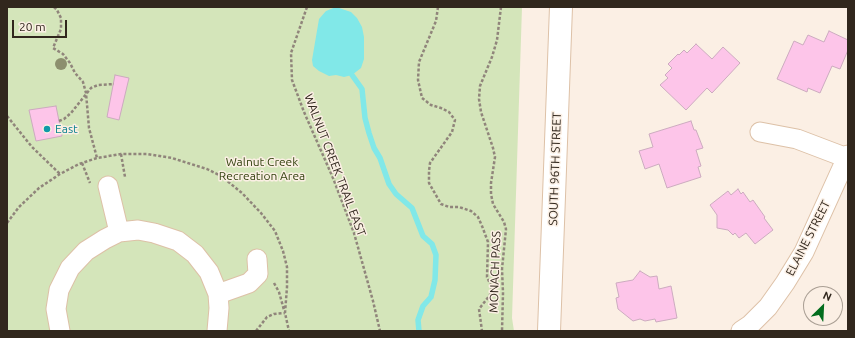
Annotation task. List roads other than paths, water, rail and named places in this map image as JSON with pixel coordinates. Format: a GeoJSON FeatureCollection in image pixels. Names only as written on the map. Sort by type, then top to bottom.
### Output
{"type":"FeatureCollection","features":[{"type":"Feature","properties":{"kind":"main road","name":"SOUTH 96TH STREET"},"geometry":{"type":"LineString","coordinates":[[549,331],[561,7]]}},
{"type":"Feature","properties":{"kind":"street"},"geometry":{"type":"LineString","coordinates":[[760,132],[796,139],[847,156]]}},
{"type":"Feature","properties":{"kind":"street","name":"ELAINE STREET"},"geometry":{"type":"LineString","coordinates":[[749,329],[768,307],[804,252],[847,156]]}},
{"type":"Feature","properties":{"kind":"street"},"geometry":{"type":"LineString","coordinates":[[108,184],[119,232]]}},
{"type":"Feature","properties":{"kind":"street"},"geometry":{"type":"LineString","coordinates":[[60,331],[56,309],[59,290],[70,268],[86,251],[119,232],[138,230],[154,233],[178,241],[195,254],[209,272],[218,294],[219,308],[217,331]]}},
{"type":"Feature","properties":{"kind":"street"},"geometry":{"type":"LineString","coordinates":[[218,294],[249,283],[258,266]]}},
{"type":"Feature","properties":{"kind":"water"},"geometry":{"type":"Polygon","coordinates":[[[336,7],[351,12],[357,18],[362,27],[364,37],[364,59],[361,68],[352,75],[344,77],[336,75],[329,76],[319,71],[313,66],[312,60],[319,19],[326,11],[336,7]]]}},
{"type":"Feature","properties":{"kind":"waterway"},"geometry":{"type":"LineString","coordinates":[[352,75],[362,89],[365,118],[369,133],[389,184],[396,194],[412,208],[423,236],[432,244],[436,255],[435,280],[431,297],[423,306],[418,320],[419,331]]}},
{"type":"Feature","properties":{"kind":"place","name":"East"},"geometry":{"type":"Point","coordinates":[47,129]}},
{"type":"Feature","properties":{"kind":"park label","name":"Walnut Creek Recreation Area"},"geometry":{"type":"Point","coordinates":[262,169]}}]}
